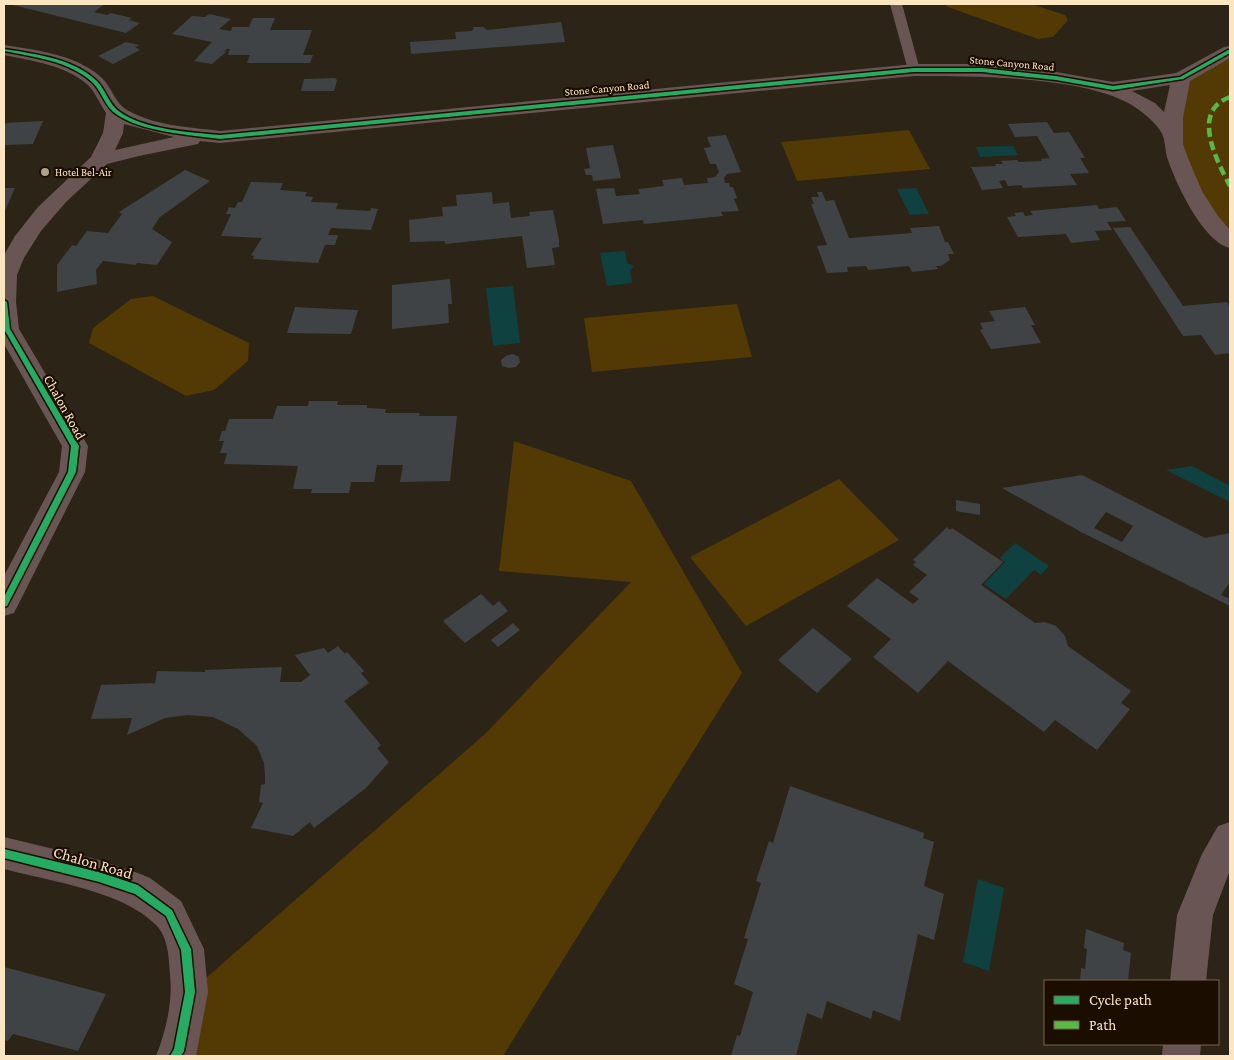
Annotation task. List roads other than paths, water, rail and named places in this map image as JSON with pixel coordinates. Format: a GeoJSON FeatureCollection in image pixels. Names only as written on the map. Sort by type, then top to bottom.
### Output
{"type":"FeatureCollection","features":[{"type":"Feature","properties":{"kind":"street"},"geometry":{"type":"LineString","coordinates":[[4,50],[53,60],[78,71],[95,82],[106,95],[116,113]]}},
{"type":"Feature","properties":{"kind":"street","name":"Stone Canyon Road"},"geometry":{"type":"LineString","coordinates":[[116,113],[133,122],[162,129],[220,137],[914,70],[982,70],[1056,78],[1113,88],[1181,78],[1230,51]]}},
{"type":"Feature","properties":{"kind":"street"},"geometry":{"type":"LineString","coordinates":[[1181,78],[1172,131],[1180,163],[1200,206],[1230,241]]}},
{"type":"Feature","properties":{"kind":"street"},"geometry":{"type":"LineString","coordinates":[[1113,88],[1148,107],[1172,131]]}},
{"type":"Feature","properties":{"kind":"street","name":"Chalon Road"},"geometry":{"type":"LineString","coordinates":[[4,604],[72,472],[75,446],[6,329],[5,276],[18,248],[36,222],[100,160],[113,133],[116,113]]}},
{"type":"Feature","properties":{"kind":"street"},"geometry":{"type":"LineString","coordinates":[[100,160],[168,143],[220,137]]}},
{"type":"Feature","properties":{"kind":"street"},"geometry":{"type":"LineString","coordinates":[[1188,980],[1195,915],[1214,866],[1230,838]]}},
{"type":"Feature","properties":{"kind":"street","name":"Chalon Road"},"geometry":{"type":"LineString","coordinates":[[4,853],[99,876],[138,890],[169,913],[186,949],[190,992],[178,1051],[175,1056]]}},
{"type":"Feature","properties":{"kind":"lane"},"geometry":{"type":"LineString","coordinates":[[896,4],[914,70]]}},
{"type":"Feature","properties":{"kind":"water"},"geometry":{"type":"Polygon","coordinates":[[[1013,146],[1018,155],[980,157],[976,147],[1013,146]]]}},
{"type":"Feature","properties":{"kind":"water"},"geometry":{"type":"Polygon","coordinates":[[[916,188],[929,214],[910,215],[897,189],[916,188]]]}},
{"type":"Feature","properties":{"kind":"water"},"geometry":{"type":"Polygon","coordinates":[[[625,251],[627,263],[634,266],[630,271],[632,283],[607,286],[600,253],[625,251]]]}},
{"type":"Feature","properties":{"kind":"water"},"geometry":{"type":"Polygon","coordinates":[[[513,286],[520,343],[493,346],[486,288],[513,286]]]}},
{"type":"Feature","properties":{"kind":"water"},"geometry":{"type":"Polygon","coordinates":[[[1192,466],[1230,486],[1230,502],[1166,470],[1192,466]]]}},
{"type":"Feature","properties":{"kind":"water"},"geometry":{"type":"Polygon","coordinates":[[[1015,543],[1049,566],[1041,575],[1034,570],[1006,599],[984,584],[1005,562],[1000,558],[1015,543]]]}},
{"type":"Feature","properties":{"kind":"water"},"geometry":{"type":"Polygon","coordinates":[[[978,879],[1004,888],[989,971],[963,962],[978,879]]]}},
{"type":"Feature","properties":{"kind":"place","name":"Hotel Bel-Air"},"geometry":{"type":"Point","coordinates":[45,172]}}]}
